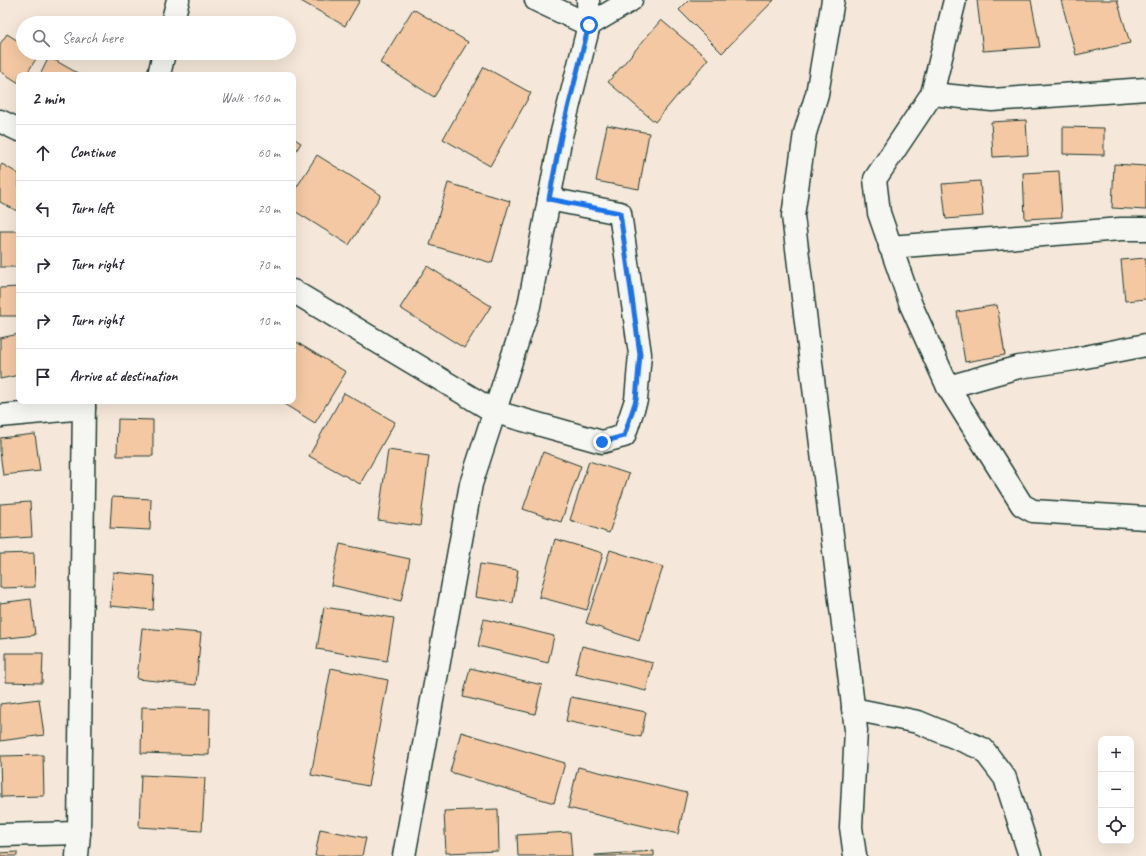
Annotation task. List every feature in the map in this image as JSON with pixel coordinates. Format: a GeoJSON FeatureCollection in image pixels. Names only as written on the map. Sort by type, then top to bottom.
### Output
{"type":"FeatureCollection","features":[{"type":"Feature","properties":{"kind":"street"},"geometry":{"type":"LineString","coordinates":[[174,16],[178,0]]}},
{"type":"Feature","properties":{"kind":"street"},"geometry":{"type":"LineString","coordinates":[[536,0],[589,25]]}},
{"type":"Feature","properties":{"kind":"street"},"geometry":{"type":"LineString","coordinates":[[404,856],[471,484],[529,306],[561,136],[589,25],[588,0]]}},
{"type":"Feature","properties":{"kind":"street"},"geometry":{"type":"LineString","coordinates":[[589,25],[632,0]]}},
{"type":"Feature","properties":{"kind":"street"},"geometry":{"type":"LineString","coordinates":[[833,0],[817,94],[805,133],[793,216],[856,730],[851,827],[855,856]]}},
{"type":"Feature","properties":{"kind":"street"},"geometry":{"type":"LineString","coordinates":[[955,0],[932,94],[875,179],[879,213],[911,305],[948,387],[1022,505],[1033,511],[1146,518]]}},
{"type":"Feature","properties":{"kind":"street"},"geometry":{"type":"LineString","coordinates":[[160,72],[162,60]]}},
{"type":"Feature","properties":{"kind":"street"},"geometry":{"type":"LineString","coordinates":[[932,94],[992,100],[1146,89]]}},
{"type":"Feature","properties":{"kind":"street"},"geometry":{"type":"LineString","coordinates":[[0,121],[16,129]]}},
{"type":"Feature","properties":{"kind":"street"},"geometry":{"type":"LineString","coordinates":[[296,292],[495,412],[602,442],[624,436],[636,400],[640,354],[620,213],[549,199]]}},
{"type":"Feature","properties":{"kind":"street"},"geometry":{"type":"LineString","coordinates":[[890,247],[1121,229],[1146,229]]}},
{"type":"Feature","properties":{"kind":"street"},"geometry":{"type":"LineString","coordinates":[[948,387],[1019,367],[1075,359],[1146,345]]}},
{"type":"Feature","properties":{"kind":"street"},"geometry":{"type":"LineString","coordinates":[[0,416],[84,405],[79,833],[77,856]]}},
{"type":"Feature","properties":{"kind":"street"},"geometry":{"type":"LineString","coordinates":[[853,709],[918,722],[983,749],[1005,778],[1030,856]]}},
{"type":"Feature","properties":{"kind":"street"},"geometry":{"type":"LineString","coordinates":[[0,835],[79,833]]}},
{"type":"Feature","properties":{"kind":"building"},"geometry":{"type":"Polygon","coordinates":[[[299,0],[360,0],[345,26],[299,0]]]}},
{"type":"Feature","properties":{"kind":"building"},"geometry":{"type":"Polygon","coordinates":[[[689,0],[774,0],[722,53],[679,10],[689,0]]]}},
{"type":"Feature","properties":{"kind":"building"},"geometry":{"type":"Polygon","coordinates":[[[977,0],[1031,0],[1040,47],[983,51],[977,0]]]}},
{"type":"Feature","properties":{"kind":"building"},"geometry":{"type":"Polygon","coordinates":[[[1061,0],[1117,0],[1130,43],[1076,55],[1061,0]]]}},
{"type":"Feature","properties":{"kind":"building"},"geometry":{"type":"Polygon","coordinates":[[[413,9],[468,42],[434,97],[380,63],[413,9]]]}},
{"type":"Feature","properties":{"kind":"building"},"geometry":{"type":"Polygon","coordinates":[[[661,20],[708,59],[655,122],[608,82],[661,20]]]}},
{"type":"Feature","properties":{"kind":"building"},"geometry":{"type":"Polygon","coordinates":[[[7,34],[16,40],[16,60],[35,60],[28,72],[16,72],[16,81],[0,71],[0,44],[7,34]]]}},
{"type":"Feature","properties":{"kind":"building"},"geometry":{"type":"Polygon","coordinates":[[[48,60],[54,60],[76,72],[42,72],[48,60]]]}},
{"type":"Feature","properties":{"kind":"building"},"geometry":{"type":"Polygon","coordinates":[[[484,67],[531,93],[490,166],[443,139],[484,67]]]}},
{"type":"Feature","properties":{"kind":"building"},"geometry":{"type":"Polygon","coordinates":[[[1026,120],[1028,155],[993,157],[991,122],[1026,120]]]}},
{"type":"Feature","properties":{"kind":"building"},"geometry":{"type":"Polygon","coordinates":[[[607,125],[649,133],[639,189],[596,181],[607,125]]]}},
{"type":"Feature","properties":{"kind":"building"},"geometry":{"type":"Polygon","coordinates":[[[1063,127],[1104,128],[1104,155],[1063,154],[1063,127]]]}},
{"type":"Feature","properties":{"kind":"building"},"geometry":{"type":"Polygon","coordinates":[[[296,140],[301,143],[296,151],[296,140]]]}},
{"type":"Feature","properties":{"kind":"building"},"geometry":{"type":"Polygon","coordinates":[[[317,155],[381,195],[349,245],[296,212],[296,188],[317,155]]]}},
{"type":"Feature","properties":{"kind":"building"},"geometry":{"type":"Polygon","coordinates":[[[2,164],[16,172],[16,210],[0,202],[0,167],[2,164]]]}},
{"type":"Feature","properties":{"kind":"building"},"geometry":{"type":"Polygon","coordinates":[[[1114,164],[1146,166],[1146,210],[1112,208],[1114,164]]]}},
{"type":"Feature","properties":{"kind":"building"},"geometry":{"type":"Polygon","coordinates":[[[1059,171],[1062,217],[1025,219],[1023,173],[1059,171]]]}},
{"type":"Feature","properties":{"kind":"building"},"geometry":{"type":"Polygon","coordinates":[[[980,181],[983,216],[946,219],[942,184],[980,181]]]}},
{"type":"Feature","properties":{"kind":"building"},"geometry":{"type":"Polygon","coordinates":[[[448,183],[510,201],[492,263],[430,245],[448,183]]]}},
{"type":"Feature","properties":{"kind":"building"},"geometry":{"type":"Polygon","coordinates":[[[0,231],[16,231],[16,267],[0,267],[0,231]]]}},
{"type":"Feature","properties":{"kind":"building"},"geometry":{"type":"Polygon","coordinates":[[[1146,258],[1146,299],[1125,301],[1121,260],[1146,258]]]}},
{"type":"Feature","properties":{"kind":"building"},"geometry":{"type":"Polygon","coordinates":[[[427,266],[491,306],[464,348],[400,308],[427,266]]]}},
{"type":"Feature","properties":{"kind":"building"},"geometry":{"type":"Polygon","coordinates":[[[16,287],[16,316],[0,316],[0,288],[16,287]]]}},
{"type":"Feature","properties":{"kind":"building"},"geometry":{"type":"Polygon","coordinates":[[[997,305],[1005,355],[965,362],[957,312],[997,305]]]}},
{"type":"Feature","properties":{"kind":"building"},"geometry":{"type":"Polygon","coordinates":[[[16,335],[16,376],[0,379],[0,338],[16,335]]]}},
{"type":"Feature","properties":{"kind":"building"},"geometry":{"type":"Polygon","coordinates":[[[296,342],[346,372],[315,423],[284,404],[296,404],[296,342]]]}},
{"type":"Feature","properties":{"kind":"building"},"geometry":{"type":"Polygon","coordinates":[[[344,393],[395,422],[360,484],[309,456],[344,393]]]}},
{"type":"Feature","properties":{"kind":"building"},"geometry":{"type":"Polygon","coordinates":[[[118,419],[153,420],[153,456],[117,456],[118,419]]]}},
{"type":"Feature","properties":{"kind":"building"},"geometry":{"type":"Polygon","coordinates":[[[35,434],[40,471],[3,475],[0,438],[35,434]]]}},
{"type":"Feature","properties":{"kind":"building"},"geometry":{"type":"Polygon","coordinates":[[[388,450],[429,456],[420,526],[378,520],[388,450]]]}},
{"type":"Feature","properties":{"kind":"building"},"geometry":{"type":"Polygon","coordinates":[[[543,452],[581,466],[561,522],[523,509],[543,452]]]}},
{"type":"Feature","properties":{"kind":"building"},"geometry":{"type":"Polygon","coordinates":[[[589,461],[629,474],[609,533],[570,520],[589,461]]]}},
{"type":"Feature","properties":{"kind":"building"},"geometry":{"type":"Polygon","coordinates":[[[112,497],[151,499],[150,530],[110,528],[112,497]]]}},
{"type":"Feature","properties":{"kind":"building"},"geometry":{"type":"Polygon","coordinates":[[[30,502],[32,537],[0,539],[0,504],[30,502]]]}},
{"type":"Feature","properties":{"kind":"building"},"geometry":{"type":"Polygon","coordinates":[[[555,539],[603,553],[587,610],[539,597],[555,539]]]}},
{"type":"Feature","properties":{"kind":"building"},"geometry":{"type":"Polygon","coordinates":[[[340,544],[410,559],[401,601],[331,585],[340,544]]]}},
{"type":"Feature","properties":{"kind":"building"},"geometry":{"type":"Polygon","coordinates":[[[610,550],[663,567],[639,641],[586,623],[610,550]]]}},
{"type":"Feature","properties":{"kind":"building"},"geometry":{"type":"Polygon","coordinates":[[[34,553],[35,587],[0,588],[0,554],[34,553]]]}},
{"type":"Feature","properties":{"kind":"building"},"geometry":{"type":"Polygon","coordinates":[[[480,564],[518,570],[513,603],[475,597],[480,564]]]}},
{"type":"Feature","properties":{"kind":"building"},"geometry":{"type":"Polygon","coordinates":[[[113,572],[155,576],[153,610],[110,606],[113,572]]]}},
{"type":"Feature","properties":{"kind":"building"},"geometry":{"type":"Polygon","coordinates":[[[31,599],[35,635],[0,639],[0,603],[31,599]]]}},
{"type":"Feature","properties":{"kind":"building"},"geometry":{"type":"Polygon","coordinates":[[[324,607],[394,618],[387,661],[317,649],[324,607]]]}},
{"type":"Feature","properties":{"kind":"building"},"geometry":{"type":"Polygon","coordinates":[[[484,619],[554,636],[548,663],[478,646],[484,619]]]}},
{"type":"Feature","properties":{"kind":"building"},"geometry":{"type":"Polygon","coordinates":[[[142,628],[201,633],[196,685],[137,679],[142,628]]]}},
{"type":"Feature","properties":{"kind":"building"},"geometry":{"type":"Polygon","coordinates":[[[582,646],[653,663],[646,691],[575,674],[582,646]]]}},
{"type":"Feature","properties":{"kind":"building"},"geometry":{"type":"Polygon","coordinates":[[[6,653],[43,653],[42,683],[6,682],[6,653]]]}},
{"type":"Feature","properties":{"kind":"building"},"geometry":{"type":"Polygon","coordinates":[[[331,668],[388,680],[368,786],[311,775],[331,668]]]}},
{"type":"Feature","properties":{"kind":"building"},"geometry":{"type":"Polygon","coordinates":[[[470,668],[542,685],[535,714],[463,697],[470,668]]]}},
{"type":"Feature","properties":{"kind":"building"},"geometry":{"type":"Polygon","coordinates":[[[571,697],[646,712],[641,737],[566,721],[571,697]]]}},
{"type":"Feature","properties":{"kind":"building"},"geometry":{"type":"Polygon","coordinates":[[[39,699],[44,735],[0,741],[0,704],[39,699]]]}},
{"type":"Feature","properties":{"kind":"building"},"geometry":{"type":"Polygon","coordinates":[[[142,707],[210,709],[209,755],[141,753],[142,707]]]}},
{"type":"Feature","properties":{"kind":"building"},"geometry":{"type":"Polygon","coordinates":[[[461,732],[565,763],[554,803],[450,772],[461,732]]]}},
{"type":"Feature","properties":{"kind":"building"},"geometry":{"type":"Polygon","coordinates":[[[43,755],[44,796],[1,797],[0,756],[43,755]]]}},
{"type":"Feature","properties":{"kind":"building"},"geometry":{"type":"Polygon","coordinates":[[[578,767],[687,793],[678,834],[568,808],[578,767]]]}},
{"type":"Feature","properties":{"kind":"building"},"geometry":{"type":"Polygon","coordinates":[[[141,775],[205,778],[202,831],[139,827],[141,775]]]}},
{"type":"Feature","properties":{"kind":"building"},"geometry":{"type":"Polygon","coordinates":[[[498,809],[499,851],[446,853],[444,811],[498,809]]]}},
{"type":"Feature","properties":{"kind":"building"},"geometry":{"type":"Polygon","coordinates":[[[320,829],[366,838],[362,856],[315,856],[320,829]]]}},
{"type":"Feature","properties":{"kind":"building"},"geometry":{"type":"Polygon","coordinates":[[[570,832],[572,856],[518,856],[517,835],[570,832]]]}},
{"type":"Feature","properties":{"kind":"building"},"geometry":{"type":"Polygon","coordinates":[[[654,851],[654,856],[595,856],[595,855],[654,851]]]}},
{"type":"Feature","properties":{"kind":"building"},"geometry":{"type":"Polygon","coordinates":[[[17,852],[17,856],[0,856],[0,853],[17,852]]]}},
{"type":"Feature","properties":{"kind":"route"},"geometry":{"type":"LineString","coordinates":[[589,25],[561,136],[549,199],[620,213],[640,354],[636,400],[624,436],[602,442]]}}]}
